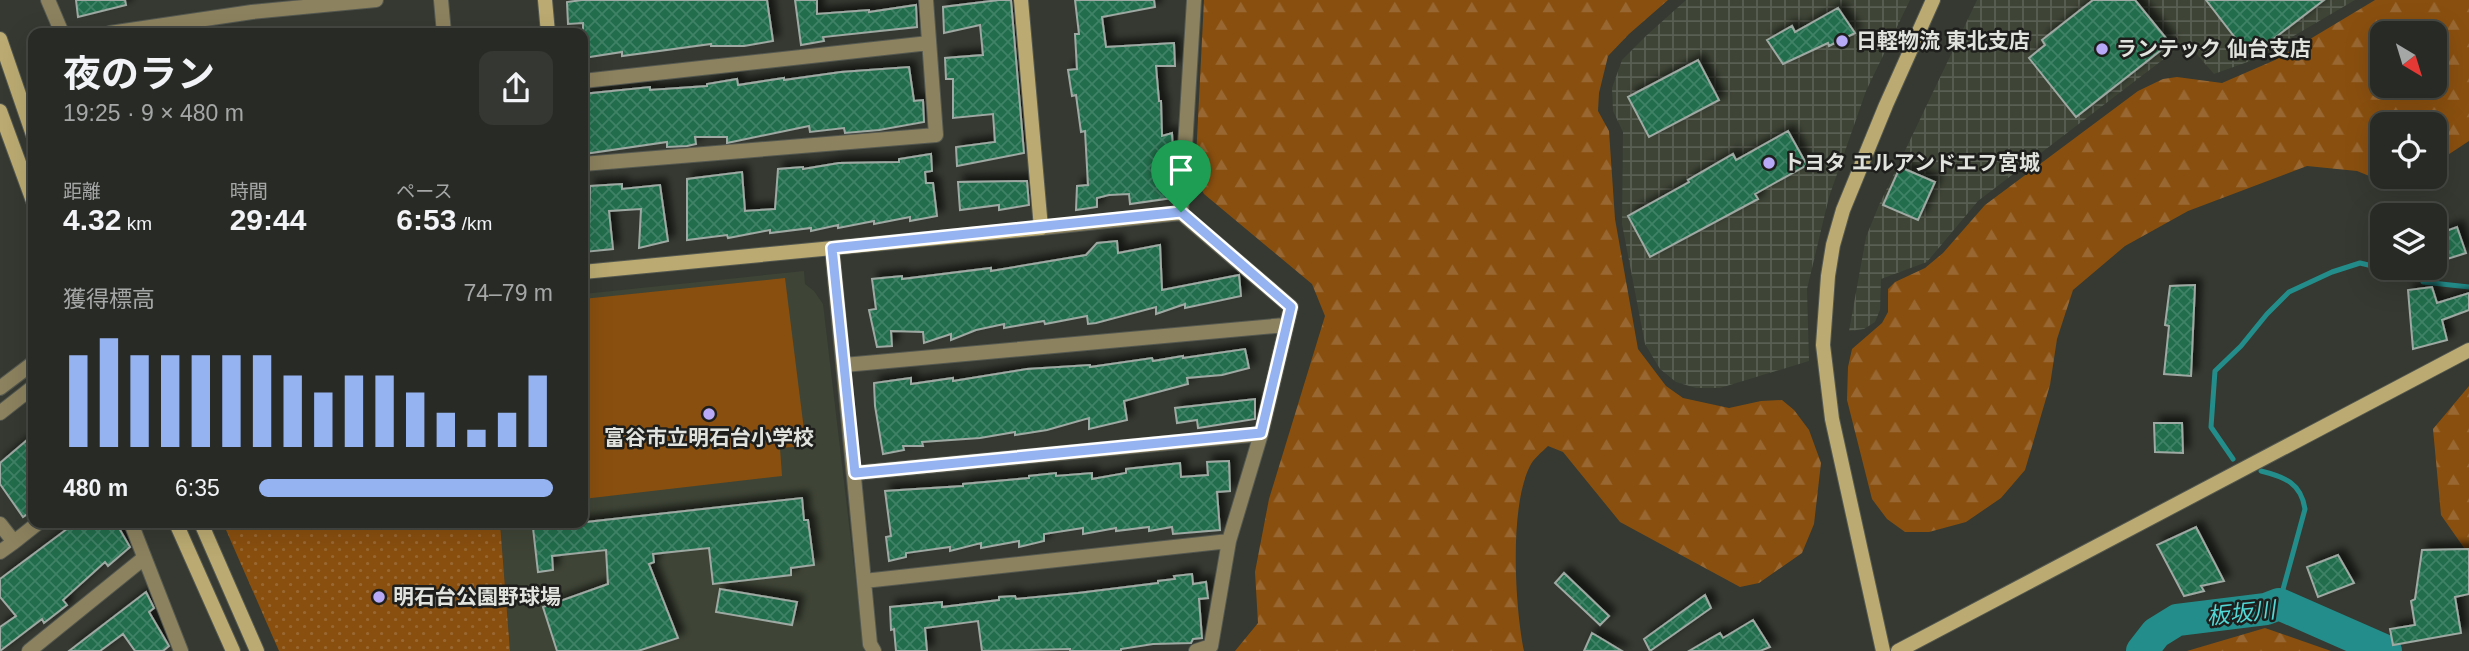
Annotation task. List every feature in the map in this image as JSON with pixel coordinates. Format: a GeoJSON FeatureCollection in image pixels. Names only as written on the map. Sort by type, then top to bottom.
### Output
{"type":"FeatureCollection","features":[{"type":"Feature","properties":{"kind":"street"},"geometry":{"type":"LineString","coordinates":[[48,0],[60,28]]}},
{"type":"Feature","properties":{"kind":"street"},"geometry":{"type":"LineString","coordinates":[[136,28],[252,6],[376,0]]}},
{"type":"Feature","properties":{"kind":"street"},"geometry":{"type":"LineString","coordinates":[[441,0],[444,28]]}},
{"type":"Feature","properties":{"kind":"street"},"geometry":{"type":"LineString","coordinates":[[545,0],[548,28]]}},
{"type":"Feature","properties":{"kind":"street"},"geometry":{"type":"LineString","coordinates":[[588,164],[936,135],[926,0]]}},
{"type":"Feature","properties":{"kind":"street"},"geometry":{"type":"LineString","coordinates":[[1021,0],[1041,228]]}},
{"type":"Feature","properties":{"kind":"street"},"geometry":{"type":"LineString","coordinates":[[1181,212],[1194,0]]}},
{"type":"Feature","properties":{"kind":"street"},"geometry":{"type":"LineString","coordinates":[[1883,651],[1832,419],[1823,345],[1828,276],[1843,211],[1881,116],[1933,0]]}},
{"type":"Feature","properties":{"kind":"street"},"geometry":{"type":"LineString","coordinates":[[0,39],[28,120]]}},
{"type":"Feature","properties":{"kind":"street"},"geometry":{"type":"LineString","coordinates":[[588,80],[929,43]]}},
{"type":"Feature","properties":{"kind":"street"},"geometry":{"type":"LineString","coordinates":[[0,111],[28,187]]}},
{"type":"Feature","properties":{"kind":"street"},"geometry":{"type":"LineString","coordinates":[[588,272],[1181,212],[1291,307],[1261,433],[1229,541],[1211,646],[1196,651]]}},
{"type":"Feature","properties":{"kind":"street"},"geometry":{"type":"LineString","coordinates":[[832,248],[870,644],[874,651]]}},
{"type":"Feature","properties":{"kind":"street"},"geometry":{"type":"LineString","coordinates":[[844,365],[1285,326]]}},
{"type":"Feature","properties":{"kind":"street"},"geometry":{"type":"LineString","coordinates":[[1898,651],[2469,350]]}},
{"type":"Feature","properties":{"kind":"street"},"geometry":{"type":"LineString","coordinates":[[0,388],[28,367]]}},
{"type":"Feature","properties":{"kind":"street"},"geometry":{"type":"LineString","coordinates":[[0,413],[28,391]]}},
{"type":"Feature","properties":{"kind":"street"},"geometry":{"type":"LineString","coordinates":[[855,473],[1261,433]]}},
{"type":"Feature","properties":{"kind":"street"},"geometry":{"type":"LineString","coordinates":[[0,524],[13,542]]}},
{"type":"Feature","properties":{"kind":"street"},"geometry":{"type":"LineString","coordinates":[[0,552],[31,528]]}},
{"type":"Feature","properties":{"kind":"street"},"geometry":{"type":"LineString","coordinates":[[133,528],[181,651]]}},
{"type":"Feature","properties":{"kind":"street"},"geometry":{"type":"LineString","coordinates":[[178,528],[233,651]]}},
{"type":"Feature","properties":{"kind":"street"},"geometry":{"type":"LineString","coordinates":[[203,528],[257,651]]}},
{"type":"Feature","properties":{"kind":"street"},"geometry":{"type":"LineString","coordinates":[[864,581],[1229,541]]}},
{"type":"Feature","properties":{"kind":"street"},"geometry":{"type":"LineString","coordinates":[[29,651],[144,558]]}},
{"type":"Feature","properties":{"kind":"shaded area"},"geometry":{"type":"Polygon","coordinates":[[[1686,0],[1910,0],[1866,91],[1829,197],[1807,289],[1809,361],[1720,388],[1696,388],[1676,382],[1660,369],[1645,344],[1622,224],[1623,132],[1613,111],[1612,88],[1622,60],[1686,0]]]}},
{"type":"Feature","properties":{"kind":"shaded area"},"geometry":{"type":"Polygon","coordinates":[[[1977,0],[2355,0],[2253,60],[2214,74],[2186,42],[1978,201],[1927,262],[1881,279],[1880,310],[1875,322],[1864,329],[1849,331],[1866,237],[1977,0]]]}},
{"type":"Feature","properties":{"kind":"shaded area","name":"富谷市立明石台小学校"},"geometry":{"type":"Polygon","coordinates":[[[804,271],[805,284],[823,304],[864,651],[510,651],[500,528],[588,528],[588,293],[804,271]]]}},
{"type":"Feature","properties":{"kind":"green space"},"geometry":{"type":"Polygon","coordinates":[[[1204,0],[1668,0],[1608,56],[1599,93],[1598,111],[1609,131],[1615,219],[1638,349],[1666,386],[1683,398],[1729,408],[1761,401],[1782,400],[1794,410],[1809,430],[1821,463],[1814,524],[1802,553],[1759,583],[1740,587],[1620,522],[1563,452],[1548,446],[1535,458],[1523,484],[1516,531],[1516,584],[1524,651],[1235,651],[1258,623],[1255,572],[1269,499],[1325,316],[1312,284],[1204,194],[1195,178],[1204,0]]]}},
{"type":"Feature","properties":{"kind":"green space"},"geometry":{"type":"Polygon","coordinates":[[[2375,0],[2469,0],[2469,141],[2447,155],[2447,112],[2370,112],[2370,176],[2357,171],[2307,166],[2188,211],[2125,246],[2073,290],[2057,339],[2050,385],[2025,470],[2001,498],[1966,522],[1929,532],[1905,532],[1887,519],[1872,499],[1847,400],[1848,367],[1852,349],[1882,323],[1888,312],[1888,289],[1895,282],[1925,268],[1943,253],[1985,205],[2138,91],[2163,79],[2177,77],[2222,83],[2275,60],[2375,0]]]}},
{"type":"Feature","properties":{"kind":"green space"},"geometry":{"type":"Polygon","coordinates":[[[785,278],[806,446],[780,448],[782,476],[588,498],[588,298],[785,278]]]}},
{"type":"Feature","properties":{"kind":"green space"},"geometry":{"type":"Polygon","coordinates":[[[2469,386],[2469,555],[2441,515],[2433,429],[2469,386]]]}},
{"type":"Feature","properties":{"kind":"green space"},"geometry":{"type":"Polygon","coordinates":[[[225,528],[500,528],[510,651],[279,651],[225,528]]]}},
{"type":"Feature","properties":{"kind":"green space"},"geometry":{"type":"Polygon","coordinates":[[[2265,628],[2331,651],[2187,651],[2265,628]]]}},
{"type":"Feature","properties":{"kind":"building"},"geometry":{"type":"Polygon","coordinates":[[[76,0],[125,0],[126,5],[78,17],[76,0]]]}},
{"type":"Feature","properties":{"kind":"building"},"geometry":{"type":"Polygon","coordinates":[[[767,0],[773,41],[744,46],[711,44],[622,56],[622,52],[588,57],[588,28],[583,28],[583,23],[568,24],[567,2],[767,0]]]}},
{"type":"Feature","properties":{"kind":"building"},"geometry":{"type":"Polygon","coordinates":[[[795,0],[817,0],[817,14],[869,12],[916,5],[917,27],[823,37],[824,41],[801,45],[795,0]]]}},
{"type":"Feature","properties":{"kind":"building"},"geometry":{"type":"Polygon","coordinates":[[[1011,0],[1024,153],[957,166],[956,147],[995,142],[993,114],[953,118],[953,79],[946,79],[945,58],[983,55],[980,25],[944,33],[943,7],[1011,0]]]}},
{"type":"Feature","properties":{"kind":"building"},"geometry":{"type":"Polygon","coordinates":[[[1075,0],[1154,0],[1155,7],[1102,17],[1106,47],[1174,43],[1175,66],[1156,66],[1162,136],[1172,133],[1172,198],[1130,204],[1129,194],[1109,195],[1097,198],[1097,207],[1076,210],[1077,186],[1088,185],[1085,131],[1081,132],[1076,95],[1072,96],[1068,70],[1077,69],[1075,34],[1079,34],[1075,0]]]}},
{"type":"Feature","properties":{"kind":"building"},"geometry":{"type":"Polygon","coordinates":[[[2093,0],[2135,0],[2170,43],[2076,117],[2029,58],[2045,45],[2042,40],[2093,0]]]}},
{"type":"Feature","properties":{"kind":"building"},"geometry":{"type":"Polygon","coordinates":[[[2206,0],[2324,0],[2250,57],[2206,0]]]}},
{"type":"Feature","properties":{"kind":"building"},"geometry":{"type":"Polygon","coordinates":[[[1838,8],[1855,33],[1783,64],[1767,40],[1792,26],[1795,32],[1838,8]]]}},
{"type":"Feature","properties":{"kind":"building"},"geometry":{"type":"Polygon","coordinates":[[[1698,60],[1719,100],[1649,137],[1628,97],[1698,60]]]}},
{"type":"Feature","properties":{"kind":"building"},"geometry":{"type":"Polygon","coordinates":[[[909,67],[914,101],[923,100],[924,122],[845,133],[844,128],[810,132],[809,126],[727,143],[727,137],[695,137],[696,144],[687,146],[667,147],[667,142],[588,153],[588,93],[650,87],[650,90],[707,86],[737,79],[738,85],[841,72],[909,67]]]}},
{"type":"Feature","properties":{"kind":"building"},"geometry":{"type":"Polygon","coordinates":[[[1788,131],[1807,165],[1755,194],[1758,199],[1650,257],[1628,216],[1733,154],[1736,160],[1788,131]]]}},
{"type":"Feature","properties":{"kind":"building"},"geometry":{"type":"Polygon","coordinates":[[[931,154],[932,171],[925,172],[926,183],[933,183],[937,216],[910,221],[910,217],[874,224],[874,221],[838,228],[838,225],[811,231],[811,228],[770,233],[770,230],[728,238],[727,235],[687,240],[687,179],[742,172],[745,211],[775,209],[778,169],[803,169],[839,163],[899,162],[899,159],[931,154]]]}},
{"type":"Feature","properties":{"kind":"building"},"geometry":{"type":"Polygon","coordinates":[[[1900,167],[1935,182],[1918,220],[1883,205],[1900,167]]]}},
{"type":"Feature","properties":{"kind":"building"},"geometry":{"type":"Polygon","coordinates":[[[1027,181],[1029,205],[999,210],[999,205],[960,210],[958,182],[1027,181]]]}},
{"type":"Feature","properties":{"kind":"building"},"geometry":{"type":"Polygon","coordinates":[[[622,184],[622,189],[660,185],[668,241],[639,248],[641,209],[609,211],[613,249],[588,252],[590,186],[622,184]]]}},
{"type":"Feature","properties":{"kind":"building"},"geometry":{"type":"Polygon","coordinates":[[[2457,227],[2466,253],[2447,259],[2447,231],[2457,227]]]}},
{"type":"Feature","properties":{"kind":"building"},"geometry":{"type":"Polygon","coordinates":[[[1117,241],[1118,253],[1160,245],[1162,290],[1239,275],[1241,296],[1185,308],[1185,304],[1156,314],[1156,307],[1088,324],[1087,316],[1004,328],[1004,324],[976,330],[951,340],[951,334],[924,343],[923,332],[891,331],[892,346],[877,347],[869,310],[876,309],[872,279],[902,276],[902,279],[991,268],[991,271],[1086,255],[1097,243],[1117,241]]]}},
{"type":"Feature","properties":{"kind":"building"},"geometry":{"type":"Polygon","coordinates":[[[2195,285],[2191,376],[2164,374],[2169,326],[2165,325],[2170,286],[2195,285]]]}},
{"type":"Feature","properties":{"kind":"building"},"geometry":{"type":"Polygon","coordinates":[[[2432,287],[2437,303],[2469,293],[2469,310],[2442,320],[2447,340],[2413,349],[2408,290],[2432,287]]]}},
{"type":"Feature","properties":{"kind":"building"},"geometry":{"type":"Polygon","coordinates":[[[1245,349],[1249,368],[1222,375],[1187,378],[1188,384],[1124,401],[1127,420],[1089,429],[1089,418],[1047,430],[1015,435],[1015,432],[980,438],[922,442],[923,446],[903,446],[904,450],[883,454],[874,383],[911,378],[911,384],[953,378],[953,381],[1027,369],[1090,367],[1245,349]]]}},
{"type":"Feature","properties":{"kind":"building"},"geometry":{"type":"Polygon","coordinates":[[[1255,399],[1255,419],[1198,428],[1197,420],[1177,423],[1175,408],[1255,399]]]}},
{"type":"Feature","properties":{"kind":"building"},"geometry":{"type":"Polygon","coordinates":[[[2154,423],[2182,423],[2183,453],[2155,452],[2154,423]]]}},
{"type":"Feature","properties":{"kind":"building"},"geometry":{"type":"Polygon","coordinates":[[[28,439],[28,514],[23,517],[0,484],[0,463],[28,439]]]}},
{"type":"Feature","properties":{"kind":"building"},"geometry":{"type":"Polygon","coordinates":[[[1229,461],[1230,491],[1217,492],[1220,530],[1173,534],[1172,527],[1149,531],[1149,527],[1116,531],[1116,528],[1083,534],[1083,528],[1044,534],[1044,541],[1019,547],[1019,541],[981,548],[981,543],[950,551],[950,547],[906,553],[906,557],[889,561],[886,537],[891,536],[885,491],[963,486],[1056,473],[1056,476],[1092,473],[1092,479],[1126,473],[1126,469],[1180,463],[1181,477],[1208,475],[1207,462],[1229,461]]]}},
{"type":"Feature","properties":{"kind":"building"},"geometry":{"type":"Polygon","coordinates":[[[802,498],[814,565],[791,568],[791,575],[713,584],[709,548],[653,554],[654,562],[649,564],[678,638],[638,651],[557,651],[543,607],[608,584],[606,550],[552,556],[553,570],[538,572],[533,528],[588,528],[588,522],[802,498]]]}},
{"type":"Feature","properties":{"kind":"building"},"geometry":{"type":"Polygon","coordinates":[[[2196,527],[2224,581],[2201,586],[2204,591],[2184,596],[2157,545],[2196,527]]]}},
{"type":"Feature","properties":{"kind":"building"},"geometry":{"type":"Polygon","coordinates":[[[68,528],[119,528],[130,547],[108,566],[105,562],[63,600],[67,605],[44,623],[42,619],[0,651],[0,627],[16,616],[0,597],[0,579],[68,528]]]}},
{"type":"Feature","properties":{"kind":"building"},"geometry":{"type":"Polygon","coordinates":[[[2469,549],[2469,594],[2455,597],[2461,633],[2393,645],[2390,629],[2415,625],[2411,601],[2415,599],[2422,550],[2469,549]]]}},
{"type":"Feature","properties":{"kind":"building"},"geometry":{"type":"Polygon","coordinates":[[[2338,555],[2354,583],[2318,597],[2307,567],[2338,555]]]}},
{"type":"Feature","properties":{"kind":"building"},"geometry":{"type":"Polygon","coordinates":[[[1564,573],[1609,616],[1600,625],[1555,583],[1564,573]]]}},
{"type":"Feature","properties":{"kind":"building"},"geometry":{"type":"Polygon","coordinates":[[[1192,574],[1193,584],[1206,582],[1208,598],[1199,599],[1202,638],[1193,639],[1191,643],[1153,644],[1121,651],[982,651],[978,621],[925,628],[927,651],[896,651],[894,629],[891,630],[890,607],[942,602],[942,607],[999,600],[999,597],[1015,596],[1016,599],[1078,593],[1158,583],[1175,579],[1174,576],[1192,574]]]}},
{"type":"Feature","properties":{"kind":"building"},"geometry":{"type":"Polygon","coordinates":[[[720,589],[797,602],[792,625],[716,612],[720,589]]]}},
{"type":"Feature","properties":{"kind":"building"},"geometry":{"type":"Polygon","coordinates":[[[146,592],[154,608],[149,612],[169,646],[163,651],[135,651],[123,634],[100,651],[69,651],[146,592]]]}},
{"type":"Feature","properties":{"kind":"building"},"geometry":{"type":"Polygon","coordinates":[[[1705,595],[1711,608],[1650,651],[1644,639],[1705,595]]]}},
{"type":"Feature","properties":{"kind":"building"},"geometry":{"type":"Polygon","coordinates":[[[1753,620],[1770,647],[1760,651],[1689,651],[1720,633],[1723,638],[1753,620]]]}},
{"type":"Feature","properties":{"kind":"building"},"geometry":{"type":"Polygon","coordinates":[[[1592,633],[1622,651],[1584,651],[1592,633]]]}},
{"type":"Feature","properties":{"kind":"waterway"},"geometry":{"type":"LineString","coordinates":[[2233,459],[2211,427],[2215,371],[2289,292],[2332,272],[2360,263],[2370,265]]}},
{"type":"Feature","properties":{"kind":"waterway"},"geometry":{"type":"LineString","coordinates":[[2423,282],[2469,287]]}},
{"type":"Feature","properties":{"kind":"waterway"},"geometry":{"type":"LineString","coordinates":[[2261,471],[2277,476],[2296,487],[2305,509],[2279,604]]}},
{"type":"Feature","properties":{"kind":"waterway","name":"板坂川"},"geometry":{"type":"LineString","coordinates":[[2142,651],[2156,633],[2177,620],[2266,609],[2279,604],[2386,651]]}},
{"type":"Feature","properties":{"kind":"place","name":"日軽物流 東北支店"},"geometry":{"type":"Point","coordinates":[1842,41]}},
{"type":"Feature","properties":{"kind":"place","name":"ランテック 仙台支店"},"geometry":{"type":"Point","coordinates":[2102,49]}},
{"type":"Feature","properties":{"kind":"place","name":"トヨタ エルアンドエフ宮城"},"geometry":{"type":"Point","coordinates":[1769,163]}},
{"type":"Feature","properties":{"kind":"place","name":"富谷市立明石台小学校"},"geometry":{"type":"Point","coordinates":[709,414]}},
{"type":"Feature","properties":{"kind":"place","name":"明石台公園野球場"},"geometry":{"type":"Point","coordinates":[379,597]}},
{"type":"Feature","properties":{"kind":"route"},"geometry":{"type":"LineString","coordinates":[[1181,212],[1291,307],[1261,433],[855,473],[832,248],[1181,212]]}}]}
